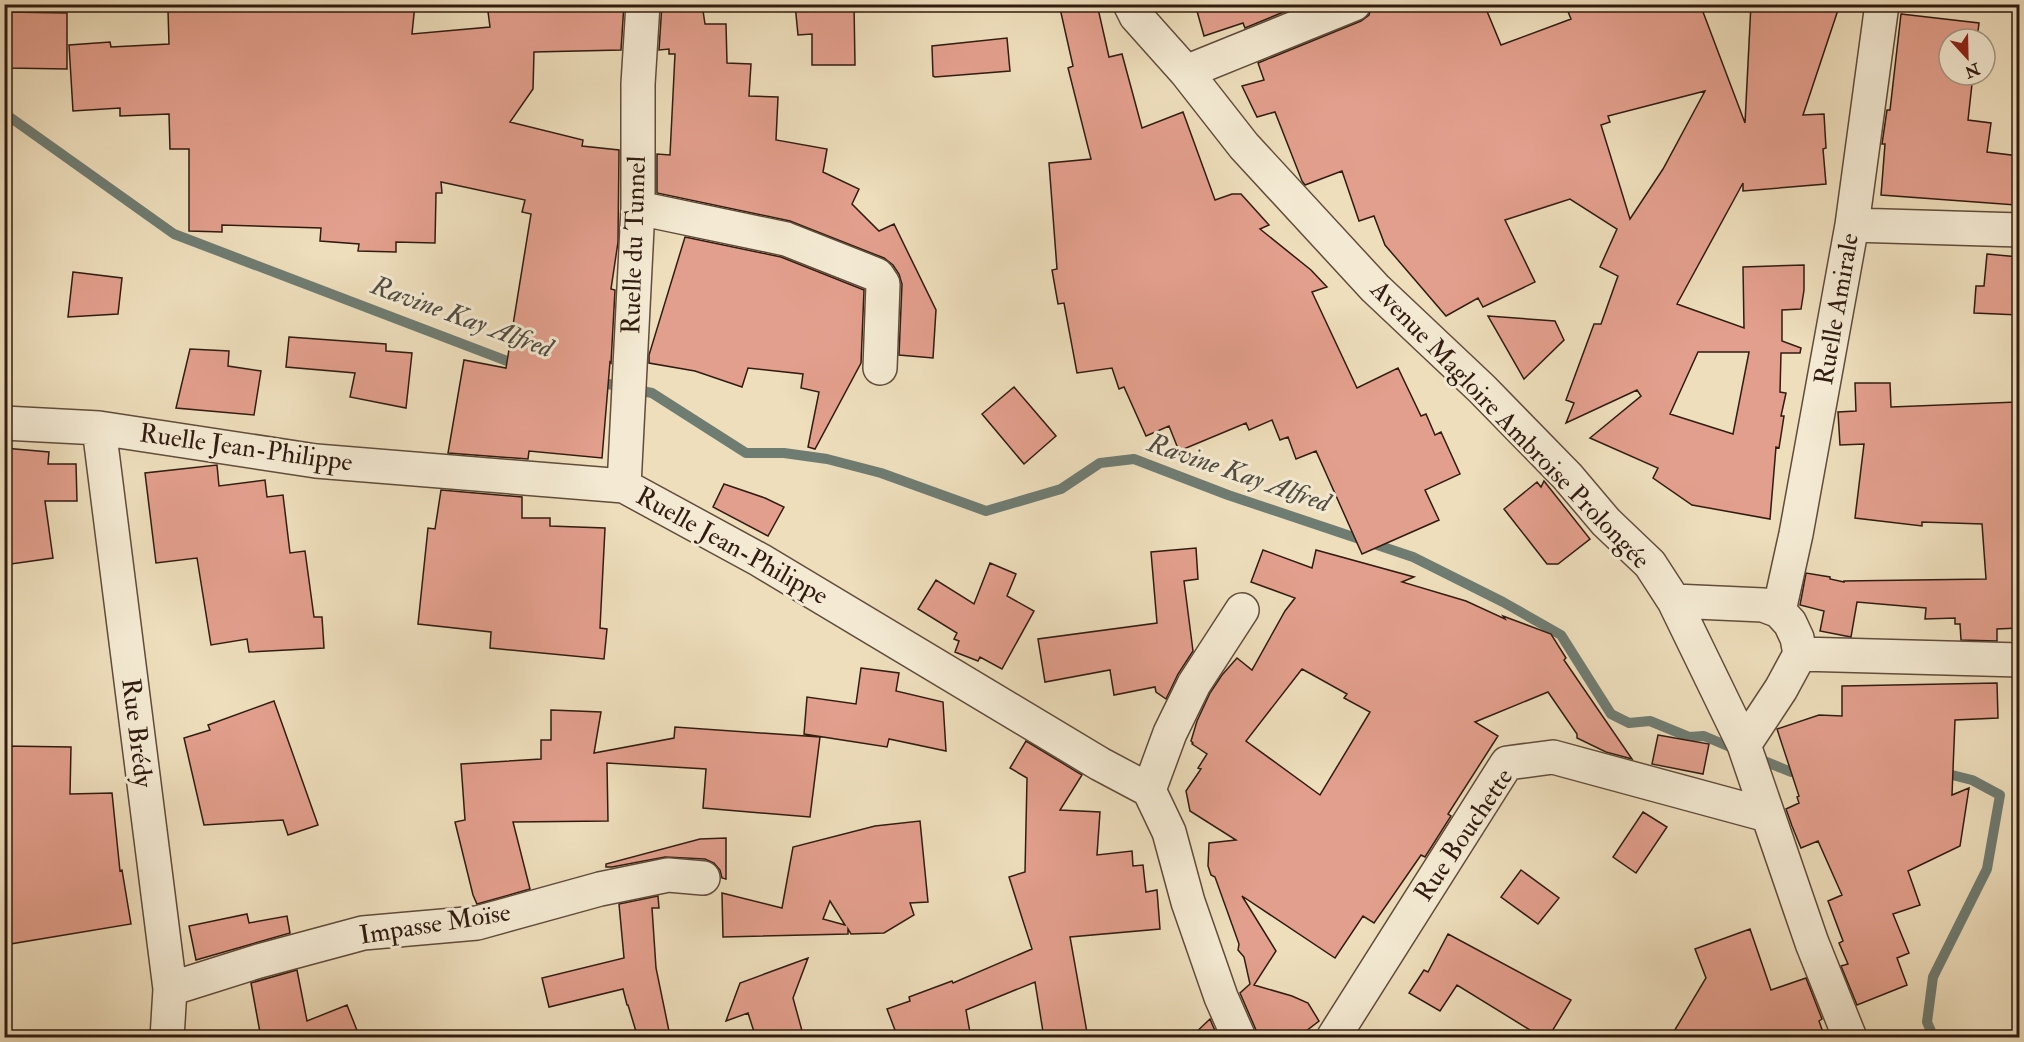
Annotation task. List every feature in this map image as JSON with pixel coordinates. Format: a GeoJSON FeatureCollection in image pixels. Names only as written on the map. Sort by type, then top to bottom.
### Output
{"type":"FeatureCollection","features":[{"type":"Feature","properties":{"kind":"street","name":"Ruelle du Tunnel"},"geometry":{"type":"LineString","coordinates":[[624,486],[638,208],[638,94],[643,4]]}},
{"type":"Feature","properties":{"kind":"street","name":"Avenue Magloire Ambroise Prolongée"},"geometry":{"type":"LineString","coordinates":[[1130,4],[1136,16],[1186,72],[1244,146],[1375,288],[1482,389],[1567,476],[1606,522],[1650,564],[1674,601],[1744,745],[1812,943],[1850,1038]]}},
{"type":"Feature","properties":{"kind":"street"},"geometry":{"type":"LineString","coordinates":[[1186,72],[1354,4]]}},
{"type":"Feature","properties":{"kind":"street","name":"Ruelle Amirale"},"geometry":{"type":"LineString","coordinates":[[1779,611],[1796,534],[1852,225],[1881,4]]}},
{"type":"Feature","properties":{"kind":"street"},"geometry":{"type":"LineString","coordinates":[[638,208],[786,239],[877,275],[882,284],[880,368]]}},
{"type":"Feature","properties":{"kind":"street"},"geometry":{"type":"LineString","coordinates":[[1852,225],[2019,230]]}},
{"type":"Feature","properties":{"kind":"street","name":"Ruelle Jean-Philippe"},"geometry":{"type":"LineString","coordinates":[[4,423],[99,428],[316,461],[624,486],[760,560],[1100,764],[1149,790]]}},
{"type":"Feature","properties":{"kind":"street","name":"Rue Brédy"},"geometry":{"type":"LineString","coordinates":[[99,428],[170,989],[167,1038]]}},
{"type":"Feature","properties":{"kind":"street"},"geometry":{"type":"LineString","coordinates":[[1674,601],[1762,605],[1779,611],[1790,623],[1797,638],[1800,654],[1781,689],[1744,745]]}},
{"type":"Feature","properties":{"kind":"street"},"geometry":{"type":"LineString","coordinates":[[1239,1038],[1221,997],[1188,902],[1169,832],[1149,790],[1170,732],[1194,684],[1242,610]]}},
{"type":"Feature","properties":{"kind":"street"},"geometry":{"type":"LineString","coordinates":[[1800,654],[2019,660]]}},
{"type":"Feature","properties":{"kind":"street","name":"Rue Bouchette"},"geometry":{"type":"LineString","coordinates":[[1333,1038],[1506,763],[1553,757],[1767,815]]}},
{"type":"Feature","properties":{"kind":"street","name":"Impasse Moïse"},"geometry":{"type":"LineString","coordinates":[[170,989],[259,961],[363,933],[477,923],[600,888],[668,875],[703,878]]}},
{"type":"Feature","properties":{"kind":"building"},"geometry":{"type":"Polygon","coordinates":[[[340,4],[415,4],[412,34],[490,27],[487,4],[624,4],[621,50],[534,52],[533,89],[510,122],[583,140],[582,146],[619,150],[618,242],[611,289],[615,290],[602,458],[529,451],[528,459],[448,453],[464,360],[506,368],[531,214],[522,212],[525,200],[441,182],[442,193],[436,193],[435,243],[396,242],[396,252],[358,251],[359,244],[320,241],[321,228],[222,225],[222,232],[189,231],[189,149],[170,149],[169,114],[120,116],[120,108],[73,111],[69,45],[110,42],[111,47],[169,44],[168,11],[263,8],[340,11],[340,4]]]}},
{"type":"Feature","properties":{"kind":"building"},"geometry":{"type":"Polygon","coordinates":[[[662,4],[702,4],[705,24],[726,24],[727,63],[751,64],[749,96],[778,97],[776,140],[827,149],[823,172],[859,189],[852,204],[879,231],[894,224],[936,310],[933,358],[899,355],[902,284],[893,265],[884,258],[790,221],[657,193],[657,154],[670,155],[675,54],[669,54],[669,49],[659,50],[662,4]]]}},
{"type":"Feature","properties":{"kind":"building"},"geometry":{"type":"Polygon","coordinates":[[[795,4],[854,4],[855,65],[812,65],[812,34],[798,35],[795,4]]]}},
{"type":"Feature","properties":{"kind":"building"},"geometry":{"type":"Polygon","coordinates":[[[1059,4],[1097,4],[1109,57],[1122,54],[1142,128],[1183,112],[1215,200],[1232,194],[1241,194],[1269,225],[1260,229],[1311,270],[1327,287],[1312,292],[1357,388],[1398,368],[1421,416],[1426,414],[1435,435],[1441,432],[1460,474],[1425,490],[1439,520],[1362,554],[1316,451],[1296,459],[1288,437],[1280,440],[1272,420],[1249,430],[1246,423],[1179,451],[1169,426],[1146,436],[1124,387],[1119,389],[1112,368],[1077,373],[1064,303],[1058,304],[1052,270],[1057,269],[1049,163],[1091,159],[1068,68],[1073,66],[1059,4]]]}},
{"type":"Feature","properties":{"kind":"building"},"geometry":{"type":"Polygon","coordinates":[[[1195,4],[1303,4],[1245,28],[1243,23],[1204,36],[1195,4]]]}},
{"type":"Feature","properties":{"kind":"building"},"geometry":{"type":"Polygon","coordinates":[[[1372,4],[1484,4],[1501,45],[1571,19],[1565,4],[1700,4],[1745,123],[1751,4],[1840,4],[1803,115],[1824,114],[1826,148],[1823,149],[1826,184],[1743,191],[1743,183],[1677,304],[1744,328],[1743,267],[1804,265],[1801,309],[1782,310],[1782,341],[1801,348],[1800,353],[1781,353],[1780,392],[1786,393],[1781,416],[1784,416],[1779,448],[1776,447],[1770,519],[1692,505],[1653,478],[1658,468],[1590,438],[1641,396],[1637,390],[1566,423],[1574,403],[1566,400],[1594,324],[1601,324],[1618,276],[1600,267],[1617,229],[1570,199],[1505,220],[1535,282],[1483,307],[1478,298],[1446,316],[1385,245],[1374,216],[1359,221],[1342,171],[1305,185],[1275,112],[1257,117],[1242,86],[1264,80],[1258,63],[1361,21],[1369,15],[1372,4]],[[1705,91],[1608,116],[1610,122],[1601,125],[1630,219],[1663,169],[1705,91]],[[1698,352],[1670,414],[1733,434],[1749,352],[1698,352]]]}},
{"type":"Feature","properties":{"kind":"building"},"geometry":{"type":"Polygon","coordinates":[[[8,12],[67,13],[67,69],[7,68],[8,12]]]}},
{"type":"Feature","properties":{"kind":"building"},"geometry":{"type":"Polygon","coordinates":[[[1901,14],[1979,23],[1978,27],[1937,27],[1937,87],[1972,87],[1968,120],[1991,123],[1987,152],[2019,156],[2016,205],[1881,195],[1885,144],[1882,144],[1887,110],[1890,110],[1901,14]]]}},
{"type":"Feature","properties":{"kind":"building"},"geometry":{"type":"Polygon","coordinates":[[[1007,38],[1010,71],[933,76],[932,46],[1007,38]]]}},
{"type":"Feature","properties":{"kind":"building"},"geometry":{"type":"Polygon","coordinates":[[[685,237],[781,257],[864,290],[861,363],[815,449],[808,447],[819,392],[801,388],[803,374],[748,368],[742,387],[695,371],[649,363],[649,355],[685,237]]]}},
{"type":"Feature","properties":{"kind":"building"},"geometry":{"type":"Polygon","coordinates":[[[1987,254],[2019,257],[2016,287],[2019,287],[2019,315],[1974,313],[1976,286],[1984,286],[1987,254]]]}},
{"type":"Feature","properties":{"kind":"building"},"geometry":{"type":"Polygon","coordinates":[[[73,272],[122,278],[118,314],[68,317],[73,272]]]}},
{"type":"Feature","properties":{"kind":"building"},"geometry":{"type":"Polygon","coordinates":[[[1488,316],[1555,321],[1564,340],[1524,379],[1488,316]]]}},
{"type":"Feature","properties":{"kind":"building"},"geometry":{"type":"Polygon","coordinates":[[[289,337],[386,344],[386,351],[412,353],[406,408],[350,397],[355,373],[286,367],[289,337]]]}},
{"type":"Feature","properties":{"kind":"building"},"geometry":{"type":"Polygon","coordinates":[[[190,349],[229,351],[228,366],[261,371],[254,415],[176,408],[190,349]]]}},
{"type":"Feature","properties":{"kind":"building"},"geometry":{"type":"Polygon","coordinates":[[[1855,383],[1890,383],[1891,407],[2017,402],[2019,628],[1997,629],[1997,641],[1961,640],[1960,624],[1955,624],[1955,618],[1925,619],[1926,608],[1857,602],[1851,637],[1820,631],[1824,611],[1800,605],[1806,573],[1844,582],[1986,579],[1982,524],[1922,522],[1922,526],[1855,518],[1864,444],[1840,445],[1838,412],[1856,411],[1855,383]]]}},
{"type":"Feature","properties":{"kind":"building"},"geometry":{"type":"Polygon","coordinates":[[[1014,387],[1056,436],[1024,464],[982,414],[1014,387]]]}},
{"type":"Feature","properties":{"kind":"building"},"geometry":{"type":"Polygon","coordinates":[[[4,448],[49,452],[48,464],[76,464],[77,501],[45,501],[53,558],[4,565],[4,448]]]}},
{"type":"Feature","properties":{"kind":"building"},"geometry":{"type":"Polygon","coordinates":[[[217,465],[219,486],[265,480],[267,497],[283,495],[290,553],[305,551],[314,617],[322,617],[324,648],[249,652],[247,639],[211,645],[197,558],[156,563],[145,473],[217,465]]]}},
{"type":"Feature","properties":{"kind":"building"},"geometry":{"type":"Polygon","coordinates":[[[1544,481],[1590,539],[1558,564],[1547,564],[1504,509],[1537,482],[1541,487],[1544,481]]]}},
{"type":"Feature","properties":{"kind":"building"},"geometry":{"type":"Polygon","coordinates":[[[724,484],[784,507],[768,536],[713,507],[724,484]]]}},
{"type":"Feature","properties":{"kind":"building"},"geometry":{"type":"Polygon","coordinates":[[[441,490],[522,497],[522,518],[550,518],[550,526],[605,528],[600,628],[607,629],[604,659],[490,648],[491,632],[418,624],[428,528],[435,529],[441,490]]]}},
{"type":"Feature","properties":{"kind":"building"},"geometry":{"type":"Polygon","coordinates":[[[1196,548],[1198,579],[1184,581],[1193,651],[1166,699],[1156,692],[1155,687],[1114,695],[1110,670],[1045,682],[1038,639],[1157,623],[1151,552],[1196,548]]]}},
{"type":"Feature","properties":{"kind":"building"},"geometry":{"type":"Polygon","coordinates":[[[1263,550],[1312,568],[1316,550],[1414,577],[1402,582],[1466,601],[1505,619],[1503,616],[1551,634],[1566,658],[1564,660],[1632,759],[1606,752],[1577,738],[1577,734],[1548,692],[1475,722],[1498,736],[1448,814],[1451,816],[1425,857],[1421,855],[1374,923],[1363,916],[1335,958],[1242,896],[1276,951],[1254,985],[1308,1003],[1319,1021],[1297,1038],[1257,1038],[1256,1030],[1240,993],[1250,984],[1244,957],[1238,950],[1239,944],[1215,877],[1211,875],[1208,866],[1209,843],[1236,840],[1190,811],[1186,791],[1201,769],[1198,768],[1207,754],[1191,741],[1210,693],[1237,658],[1252,670],[1285,611],[1295,598],[1251,582],[1263,550]],[[1302,669],[1246,741],[1320,795],[1370,712],[1344,698],[1347,694],[1302,669]]]}},
{"type":"Feature","properties":{"kind":"building"},"geometry":{"type":"Polygon","coordinates":[[[990,563],[1016,574],[1007,596],[1034,611],[1002,669],[980,657],[978,661],[955,652],[959,641],[954,639],[957,633],[918,609],[936,580],[974,604],[990,563]]]}},
{"type":"Feature","properties":{"kind":"building"},"geometry":{"type":"Polygon","coordinates":[[[861,668],[899,673],[896,691],[943,702],[946,751],[889,739],[887,747],[804,734],[807,697],[856,704],[861,668]]]}},
{"type":"Feature","properties":{"kind":"building"},"geometry":{"type":"Polygon","coordinates":[[[1997,683],[1998,718],[1955,720],[1952,795],[1969,788],[1960,846],[1908,871],[1920,905],[1893,914],[1909,953],[1897,958],[1907,985],[1857,1005],[1841,966],[1848,964],[1839,943],[1843,941],[1828,901],[1842,895],[1818,841],[1801,848],[1792,826],[1786,809],[1799,803],[1797,797],[1799,796],[1777,729],[1819,715],[1842,716],[1842,686],[1997,683]]]}},
{"type":"Feature","properties":{"kind":"building"},"geometry":{"type":"Polygon","coordinates":[[[274,701],[318,825],[288,835],[283,820],[204,825],[184,738],[210,730],[208,725],[274,701]]]}},
{"type":"Feature","properties":{"kind":"building"},"geometry":{"type":"Polygon","coordinates":[[[551,710],[601,712],[594,753],[674,738],[675,727],[820,737],[810,817],[703,808],[706,769],[607,763],[608,821],[513,822],[530,889],[477,904],[455,822],[465,820],[461,764],[541,759],[541,740],[551,740],[551,710]]]}},
{"type":"Feature","properties":{"kind":"building"},"geometry":{"type":"Polygon","coordinates":[[[1658,735],[1709,744],[1703,774],[1652,764],[1658,735]]]}},
{"type":"Feature","properties":{"kind":"building"},"geometry":{"type":"Polygon","coordinates":[[[1026,741],[1082,775],[1060,810],[1100,812],[1097,855],[1132,851],[1133,866],[1143,865],[1146,892],[1157,890],[1160,929],[1070,937],[1088,1038],[1044,1038],[1035,982],[966,1010],[971,1038],[898,1038],[887,1009],[910,1001],[909,997],[952,981],[953,983],[1032,949],[1009,877],[1025,872],[1027,778],[1010,768],[1026,741]]]}},
{"type":"Feature","properties":{"kind":"building"},"geometry":{"type":"Polygon","coordinates":[[[4,746],[71,747],[70,794],[112,793],[120,871],[122,870],[131,924],[4,945],[4,746]]]}},
{"type":"Feature","properties":{"kind":"building"},"geometry":{"type":"Polygon","coordinates":[[[1643,812],[1667,827],[1636,873],[1613,857],[1643,812]]]}},
{"type":"Feature","properties":{"kind":"building"},"geometry":{"type":"Polygon","coordinates":[[[920,821],[928,902],[910,903],[914,915],[884,933],[851,934],[848,929],[848,934],[723,937],[722,893],[782,908],[793,847],[875,826],[920,821]],[[830,901],[823,919],[845,925],[830,901]]]}},
{"type":"Feature","properties":{"kind":"building"},"geometry":{"type":"Polygon","coordinates":[[[726,838],[726,879],[722,878],[720,870],[714,863],[705,859],[665,857],[606,867],[606,864],[700,839],[726,838]]]}},
{"type":"Feature","properties":{"kind":"building"},"geometry":{"type":"Polygon","coordinates":[[[1521,870],[1559,898],[1538,924],[1501,897],[1521,870]]]}},
{"type":"Feature","properties":{"kind":"building"},"geometry":{"type":"Polygon","coordinates":[[[658,896],[659,908],[652,908],[656,968],[669,1031],[638,1038],[623,989],[549,1007],[542,978],[624,958],[619,904],[658,896]]]}},
{"type":"Feature","properties":{"kind":"building"},"geometry":{"type":"Polygon","coordinates":[[[247,914],[249,923],[287,916],[290,933],[196,960],[189,926],[247,914]]]}},
{"type":"Feature","properties":{"kind":"building"},"geometry":{"type":"Polygon","coordinates":[[[1750,929],[1771,990],[1806,978],[1822,1019],[1819,1021],[1825,1038],[1670,1038],[1706,978],[1695,949],[1750,929]]]}},
{"type":"Feature","properties":{"kind":"building"},"geometry":{"type":"Polygon","coordinates":[[[1448,934],[1571,1000],[1548,1038],[1543,1038],[1457,985],[1440,1011],[1409,993],[1424,970],[1428,972],[1448,934]]]}},
{"type":"Feature","properties":{"kind":"building"},"geometry":{"type":"Polygon","coordinates":[[[808,958],[793,998],[804,1038],[756,1038],[748,1013],[726,1021],[740,983],[808,958]]]}},
{"type":"Feature","properties":{"kind":"building"},"geometry":{"type":"Polygon","coordinates":[[[297,970],[307,1021],[347,1005],[360,1038],[261,1038],[251,983],[297,970]]]}},
{"type":"Feature","properties":{"kind":"building"},"geometry":{"type":"Polygon","coordinates":[[[1210,1019],[1218,1038],[1190,1038],[1210,1019]]]}},
{"type":"Feature","properties":{"kind":"waterway","name":"Ravine Kay Alfred"},"geometry":{"type":"LineString","coordinates":[[4,113],[174,234],[520,366]]}},
{"type":"Feature","properties":{"kind":"waterway","name":"Ravine Kay Alfred"},"geometry":{"type":"LineString","coordinates":[[594,381],[652,393],[746,453],[784,453],[827,459],[881,473],[986,511],[1061,489],[1100,463],[1134,459],[1228,495],[1413,557],[1503,602],[1561,635],[1611,714],[1629,723],[1650,721],[1689,737],[1704,736],[1737,750]]}},
{"type":"Feature","properties":{"kind":"waterway","name":"Ravine Kay Alfred"},"geometry":{"type":"LineString","coordinates":[[1757,758],[1791,772],[1804,770]]}},
{"type":"Feature","properties":{"kind":"waterway","name":"Ravine Kay Alfred"},"geometry":{"type":"LineString","coordinates":[[1934,1038],[1927,1022],[1933,977],[1987,869],[2000,795],[1972,780],[1940,772]]}}]}
